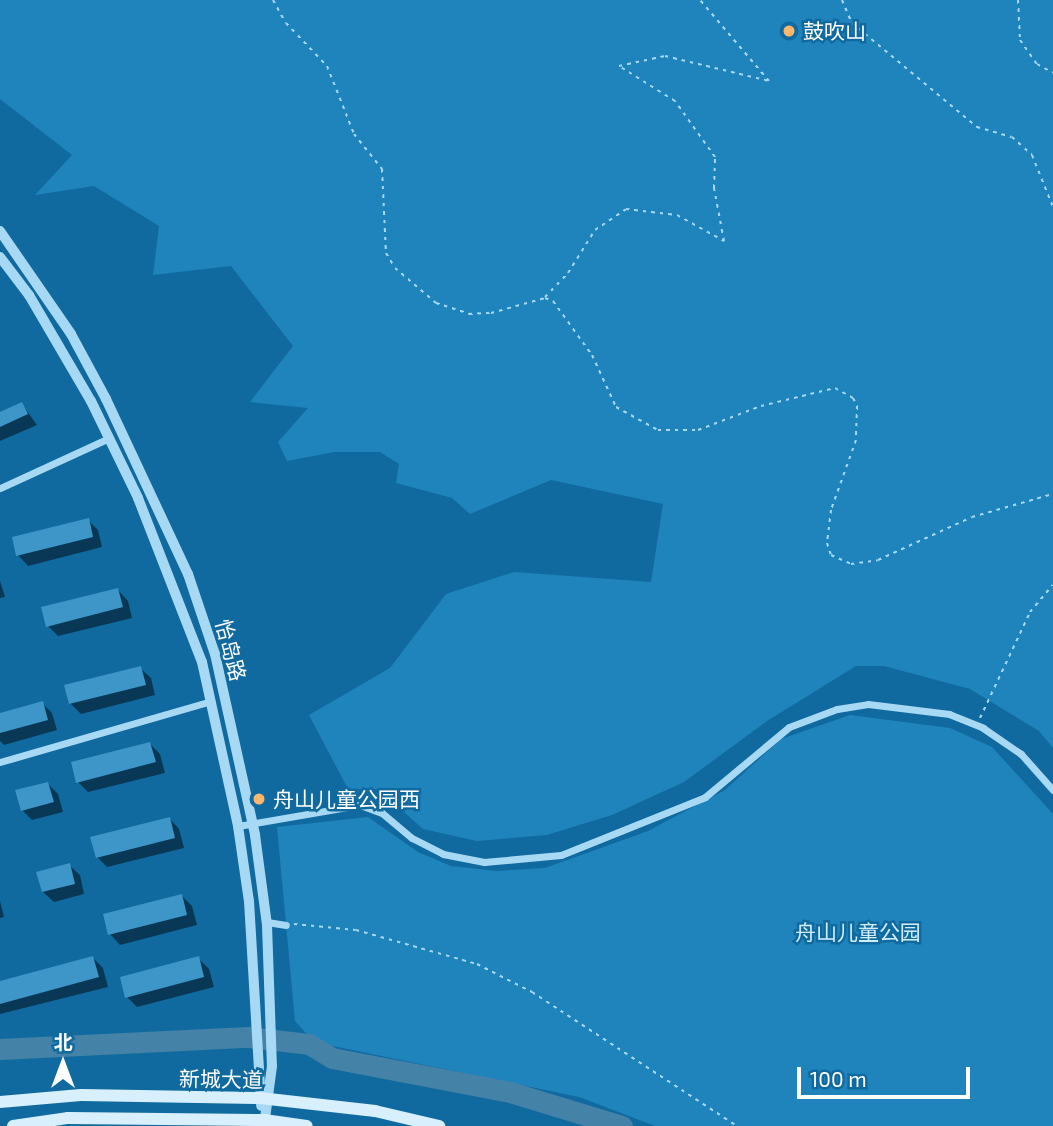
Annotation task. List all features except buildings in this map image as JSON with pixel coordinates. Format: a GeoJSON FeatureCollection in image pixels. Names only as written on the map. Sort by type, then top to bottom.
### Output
{"type":"FeatureCollection","features":[{"type":"Feature","properties":{"kind":"main road","name":"新城大道"},"geometry":{"type":"LineString","coordinates":[[0,1102],[81,1095],[264,1099],[375,1111],[439,1126]]}},
{"type":"Feature","properties":{"kind":"main road","name":"新城大道"},"geometry":{"type":"LineString","coordinates":[[13,1126],[68,1118],[307,1126]]}},
{"type":"Feature","properties":{"kind":"street","name":"怡岛路"},"geometry":{"type":"LineString","coordinates":[[0,231],[77,345],[188,574],[215,654],[252,823],[267,922],[272,1066],[264,1099],[264,1123]]}},
{"type":"Feature","properties":{"kind":"street"},"geometry":{"type":"LineString","coordinates":[[0,257],[29,295],[109,438],[170,576],[202,662],[238,826],[254,955],[256,1066],[264,1099]]}},
{"type":"Feature","properties":{"kind":"street"},"geometry":{"type":"LineString","coordinates":[[0,488],[109,438]]}},
{"type":"Feature","properties":{"kind":"street"},"geometry":{"type":"LineString","coordinates":[[0,762],[211,701]]}},
{"type":"Feature","properties":{"kind":"street"},"geometry":{"type":"LineString","coordinates":[[238,826],[360,805],[382,813],[412,838],[443,854],[484,862],[528,861],[596,844],[705,797],[771,739],[812,717],[868,704],[949,714],[976,725],[1021,754],[1053,790]]}},
{"type":"Feature","properties":{"kind":"street"},"geometry":{"type":"LineString","coordinates":[[267,922],[286,925]]}},
{"type":"Feature","properties":{"kind":"path"},"geometry":{"type":"LineString","coordinates":[[273,0],[286,23],[327,66],[354,134],[382,169],[386,253],[395,268],[436,303],[469,314],[491,313],[545,298],[568,274],[595,230],[626,209],[677,215],[724,241],[714,188],[715,157],[675,101],[619,66],[665,56],[769,81],[700,0]]}},
{"type":"Feature","properties":{"kind":"path"},"geometry":{"type":"LineString","coordinates":[[842,0],[852,23],[977,127],[1012,138],[1031,155],[1053,207]]}},
{"type":"Feature","properties":{"kind":"path"},"geometry":{"type":"LineString","coordinates":[[1017,0],[1020,40],[1037,64],[1053,73]]}},
{"type":"Feature","properties":{"kind":"path"},"geometry":{"type":"LineString","coordinates":[[545,298],[559,306],[582,340],[616,407],[658,430],[698,430],[771,403],[835,388],[845,391],[857,406],[856,440],[835,492],[827,543],[831,555],[851,564],[878,560],[972,517],[1053,494]]}},
{"type":"Feature","properties":{"kind":"path"},"geometry":{"type":"LineString","coordinates":[[976,725],[1030,612],[1053,585]]}},
{"type":"Feature","properties":{"kind":"path"},"geometry":{"type":"LineString","coordinates":[[286,925],[356,930],[477,964],[532,992],[737,1126]]}},
{"type":"Feature","properties":{"kind":"green space"},"geometry":{"type":"Polygon","coordinates":[[[0,0],[1053,0],[1053,748],[1039,731],[970,689],[884,666],[856,666],[767,721],[684,782],[612,815],[547,835],[477,841],[423,829],[378,789],[348,789],[309,715],[390,668],[446,594],[514,572],[651,582],[663,504],[551,480],[470,514],[452,498],[396,483],[399,464],[380,452],[334,452],[287,461],[278,442],[308,408],[250,402],[293,346],[231,266],[153,275],[159,226],[94,186],[35,195],[72,155],[0,99],[0,0]]]}},
{"type":"Feature","properties":{"kind":"green space","name":"舟山儿童公园"},"geometry":{"type":"Polygon","coordinates":[[[850,715],[950,728],[992,747],[1053,814],[1053,1126],[655,1126],[579,1097],[314,1042],[295,1021],[277,827],[368,817],[418,852],[451,866],[497,871],[545,868],[648,831],[725,790],[781,739],[850,715]]]}},
{"type":"Feature","properties":{"kind":"waterway"},"geometry":{"type":"LineString","coordinates":[[0,1049],[248,1037],[309,1044],[332,1058],[510,1092],[622,1126]]}},
{"type":"Feature","properties":{"kind":"place","name":"鼓吹山"},"geometry":{"type":"Point","coordinates":[789,31]}},
{"type":"Feature","properties":{"kind":"place","name":"舟山儿童公园西"},"geometry":{"type":"Point","coordinates":[259,799]}}]}
